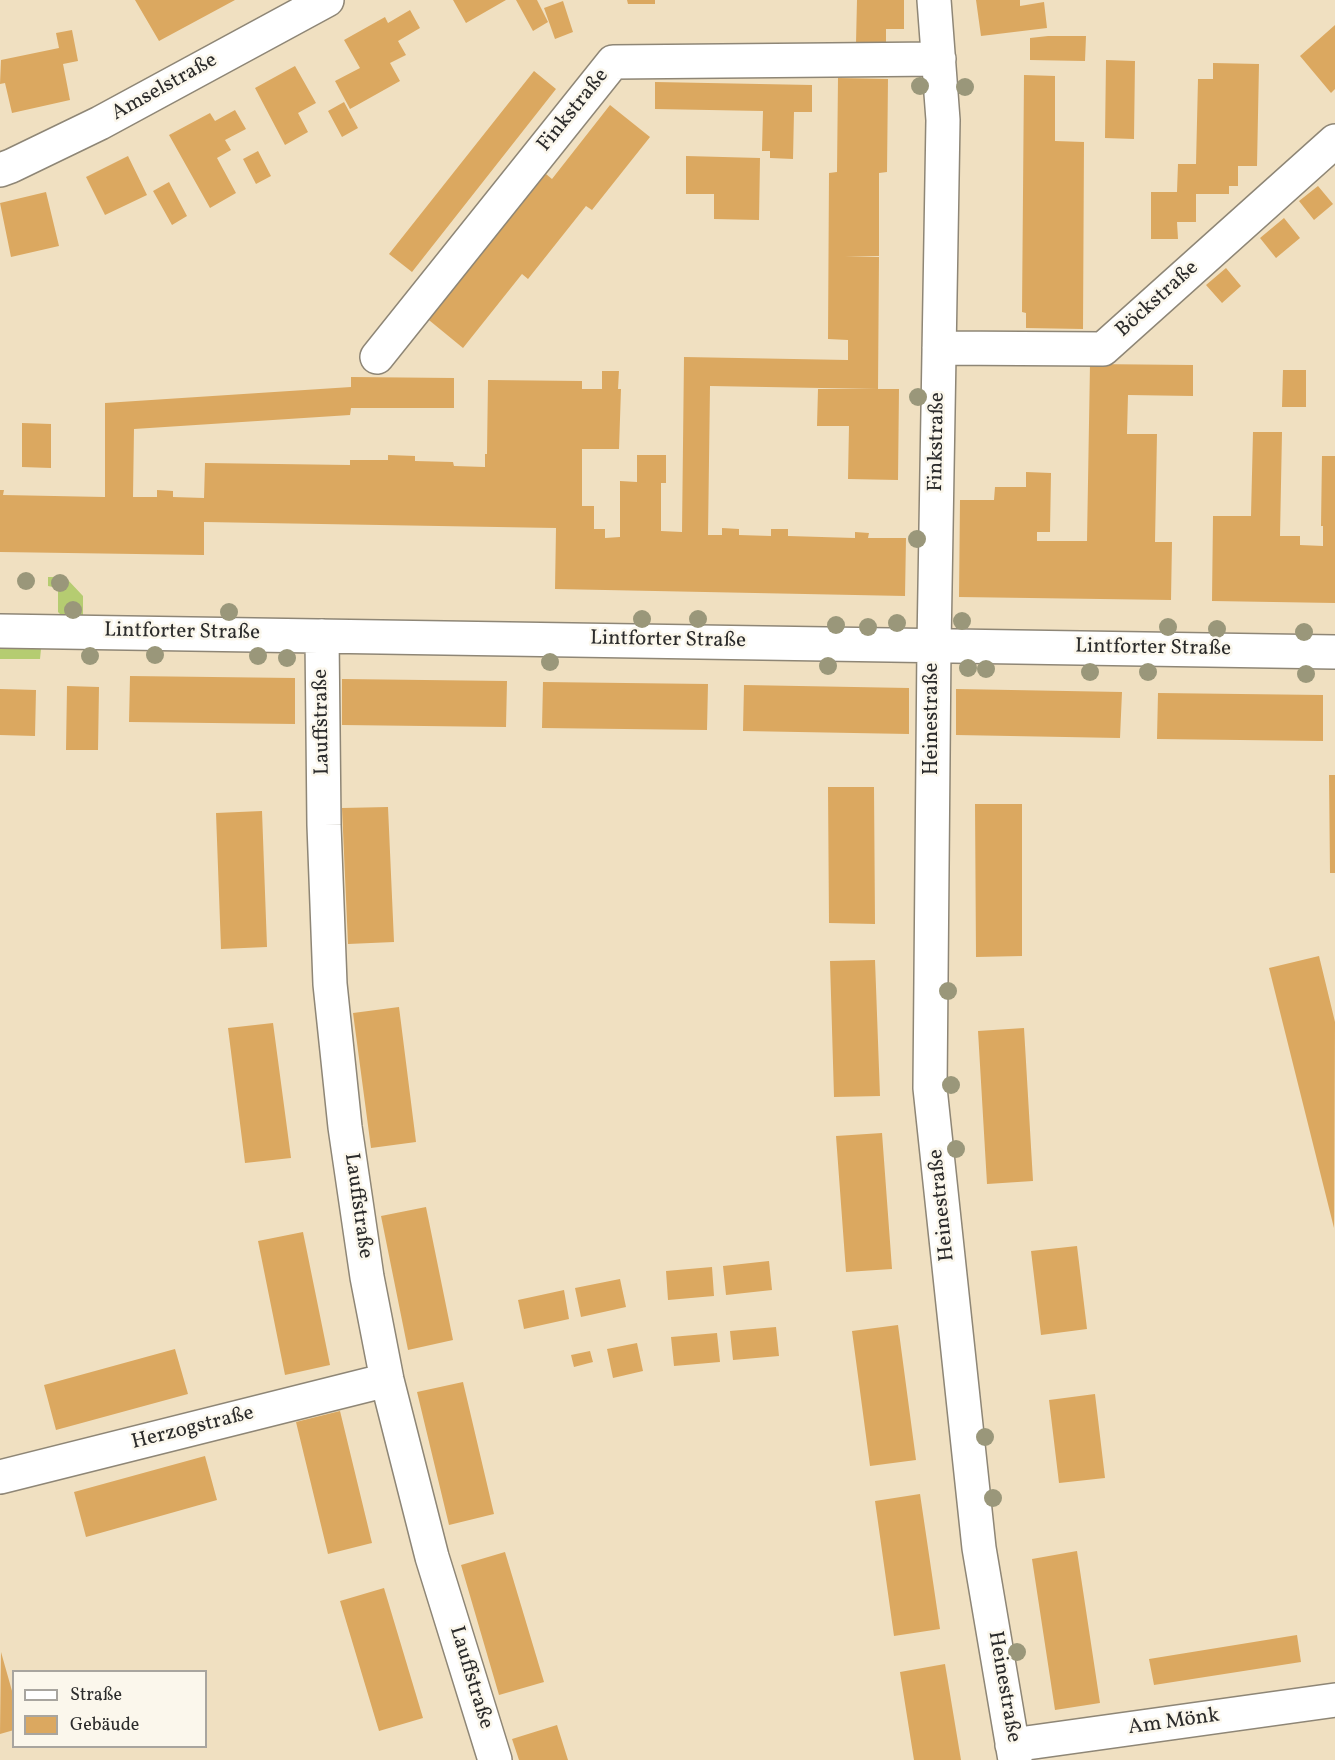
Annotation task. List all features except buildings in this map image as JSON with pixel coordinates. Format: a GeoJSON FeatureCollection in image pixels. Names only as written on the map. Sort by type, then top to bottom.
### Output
{"type":"FeatureCollection","features":[{"type":"Feature","properties":{"kind":"street","name":"Amselstraße"},"geometry":{"type":"LineString","coordinates":[[0,170],[100,123],[327,0]]}},
{"type":"Feature","properties":{"kind":"street","name":"Finkstraße"},"geometry":{"type":"LineString","coordinates":[[934,0],[943,120],[934,645]]}},
{"type":"Feature","properties":{"kind":"street","name":"Finkstraße"},"geometry":{"type":"LineString","coordinates":[[377,357],[613,62],[939,58]]}},
{"type":"Feature","properties":{"kind":"street","name":"Böckstraße"},"geometry":{"type":"LineString","coordinates":[[939,348],[1103,349],[1335,141]]}},
{"type":"Feature","properties":{"kind":"street","name":"Lintforter Straße"},"geometry":{"type":"LineString","coordinates":[[0,631],[1335,652]]}},
{"type":"Feature","properties":{"kind":"street","name":"Lauffstraße"},"geometry":{"type":"LineString","coordinates":[[322,636],[324,825],[330,984],[345,1127],[367,1277],[387,1380],[432,1557],[495,1760]]}},
{"type":"Feature","properties":{"kind":"street","name":"Heinestraße"},"geometry":{"type":"LineString","coordinates":[[934,645],[930,1088],[979,1548],[1014,1753]]}},
{"type":"Feature","properties":{"kind":"street","name":"Herzogstraße"},"geometry":{"type":"LineString","coordinates":[[0,1478],[387,1380]]}},
{"type":"Feature","properties":{"kind":"street","name":"Am Mönk"},"geometry":{"type":"LineString","coordinates":[[1014,1753],[1335,1700]]}},
{"type":"Feature","properties":{"kind":"green space"},"geometry":{"type":"Polygon","coordinates":[[[48,577],[67,579],[83,596],[83,616],[58,612],[58,588],[48,586],[48,577]]]}},
{"type":"Feature","properties":{"kind":"green space"},"geometry":{"type":"Polygon","coordinates":[[[0,648],[41,649],[40,659],[0,659],[0,648]]]}}]}
